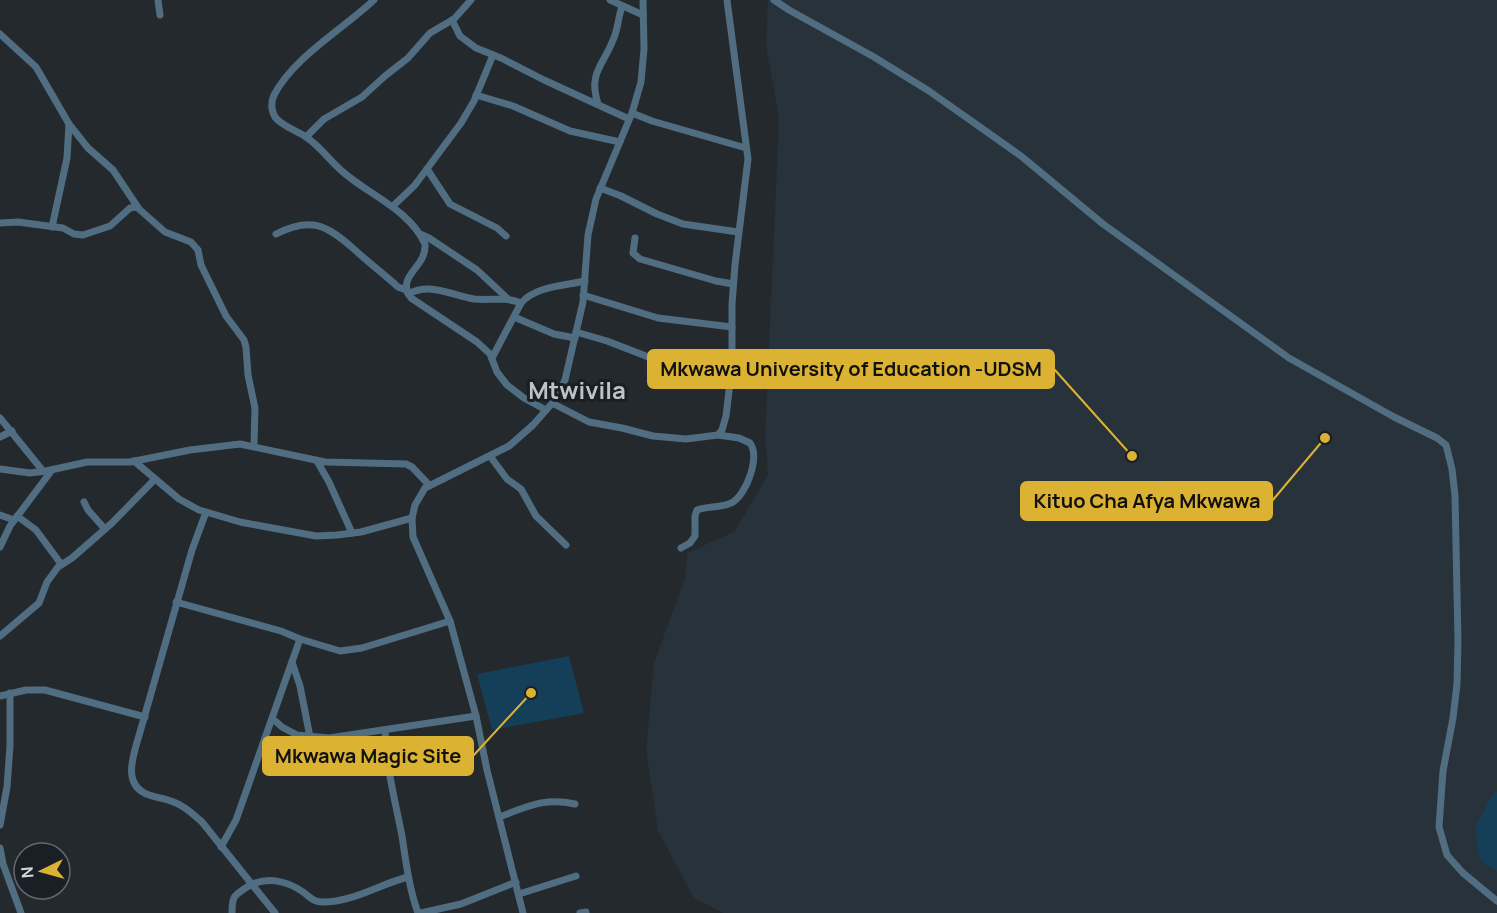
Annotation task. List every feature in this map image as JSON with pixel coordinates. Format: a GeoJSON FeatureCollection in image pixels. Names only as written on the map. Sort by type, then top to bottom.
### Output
{"type":"FeatureCollection","features":[{"type":"Feature","properties":{"kind":"street"},"geometry":{"type":"LineString","coordinates":[[158,0],[160,15]]}},
{"type":"Feature","properties":{"kind":"street"},"geometry":{"type":"LineString","coordinates":[[374,0],[291,72],[273,98],[272,108],[278,121],[306,137],[344,173],[393,206],[422,239],[425,250],[407,281],[407,292]]}},
{"type":"Feature","properties":{"kind":"street"},"geometry":{"type":"LineString","coordinates":[[306,137],[324,119],[362,97],[408,58],[430,33],[452,20],[471,0]]}},
{"type":"Feature","properties":{"kind":"street"},"geometry":{"type":"LineString","coordinates":[[610,0],[643,15]]}},
{"type":"Feature","properties":{"kind":"street"},"geometry":{"type":"LineString","coordinates":[[523,913],[487,770],[476,716],[450,621],[416,544],[412,518],[418,497],[429,485],[509,446],[552,403],[565,380],[583,295],[588,235],[600,188],[631,116],[643,64],[643,0]]}},
{"type":"Feature","properties":{"kind":"street"},"geometry":{"type":"LineString","coordinates":[[718,435],[726,416],[732,366],[733,284],[747,174],[746,148],[727,0]]}},
{"type":"Feature","properties":{"kind":"street"},"geometry":{"type":"LineString","coordinates":[[774,0],[874,57],[929,92],[1021,156],[1102,224],[1289,358],[1446,445],[1455,496],[1458,641],[1453,718],[1443,771],[1439,827],[1447,855],[1462,873],[1497,901]]}},
{"type":"Feature","properties":{"kind":"street"},"geometry":{"type":"LineString","coordinates":[[598,104],[595,95],[595,76],[613,41],[622,7]]}},
{"type":"Feature","properties":{"kind":"street"},"geometry":{"type":"LineString","coordinates":[[452,20],[456,30],[466,42],[476,48],[598,104],[631,116],[746,148]]}},
{"type":"Feature","properties":{"kind":"street"},"geometry":{"type":"LineString","coordinates":[[0,34],[36,67],[69,124],[88,148],[113,170],[137,207],[165,232],[196,246],[201,265],[226,315],[244,340],[255,408],[254,445]]}},
{"type":"Feature","properties":{"kind":"street"},"geometry":{"type":"LineString","coordinates":[[393,206],[408,194],[461,123],[493,55]]}},
{"type":"Feature","properties":{"kind":"street"},"geometry":{"type":"LineString","coordinates":[[476,95],[513,106],[570,131],[620,142]]}},
{"type":"Feature","properties":{"kind":"street"},"geometry":{"type":"LineString","coordinates":[[52,227],[67,158],[69,124]]}},
{"type":"Feature","properties":{"kind":"street"},"geometry":{"type":"LineString","coordinates":[[426,169],[445,200],[497,228],[506,236]]}},
{"type":"Feature","properties":{"kind":"street"},"geometry":{"type":"LineString","coordinates":[[600,188],[683,224],[738,232]]}},
{"type":"Feature","properties":{"kind":"street"},"geometry":{"type":"LineString","coordinates":[[0,223],[18,222],[63,228],[77,235],[89,234],[110,226],[127,210],[137,207]]}},
{"type":"Feature","properties":{"kind":"street"},"geometry":{"type":"LineString","coordinates":[[276,234],[309,223],[327,228],[420,305],[477,342],[490,354],[501,380],[546,410]]}},
{"type":"Feature","properties":{"kind":"street"},"geometry":{"type":"LineString","coordinates":[[417,233],[429,238],[477,270],[507,298]]}},
{"type":"Feature","properties":{"kind":"street"},"geometry":{"type":"LineString","coordinates":[[635,238],[633,253],[640,259],[733,284]]}},
{"type":"Feature","properties":{"kind":"street"},"geometry":{"type":"LineString","coordinates":[[492,358],[521,303],[527,297],[540,290],[585,281]]}},
{"type":"Feature","properties":{"kind":"street"},"geometry":{"type":"LineString","coordinates":[[407,292],[431,288],[476,299],[507,298],[521,303]]}},
{"type":"Feature","properties":{"kind":"street"},"geometry":{"type":"LineString","coordinates":[[583,295],[658,318],[732,327]]}},
{"type":"Feature","properties":{"kind":"street"},"geometry":{"type":"LineString","coordinates":[[514,317],[554,334],[576,335],[607,341],[664,363],[689,366]]}},
{"type":"Feature","properties":{"kind":"street"},"geometry":{"type":"LineString","coordinates":[[552,403],[589,422],[653,436],[686,439],[718,435],[739,438],[750,443],[754,451],[753,465],[743,492],[736,500],[727,504],[697,510],[695,536],[690,543],[681,548]]}},
{"type":"Feature","properties":{"kind":"street"},"geometry":{"type":"LineString","coordinates":[[0,418],[43,471]]}},
{"type":"Feature","properties":{"kind":"street"},"geometry":{"type":"LineString","coordinates":[[0,437],[12,431]]}},
{"type":"Feature","properties":{"kind":"street"},"geometry":{"type":"LineString","coordinates":[[0,469],[30,473],[87,462],[134,461],[207,447],[240,444],[254,445],[317,461],[406,464],[412,467],[429,485]]}},
{"type":"Feature","properties":{"kind":"street"},"geometry":{"type":"LineString","coordinates":[[490,456],[507,479],[521,489],[530,507],[542,522],[566,545]]}},
{"type":"Feature","properties":{"kind":"street"},"geometry":{"type":"LineString","coordinates":[[134,461],[179,500],[206,512],[240,522],[316,536],[352,533],[412,518]]}},
{"type":"Feature","properties":{"kind":"street"},"geometry":{"type":"LineString","coordinates":[[317,461],[352,533]]}},
{"type":"Feature","properties":{"kind":"street"},"geometry":{"type":"LineString","coordinates":[[0,547],[16,518],[52,470]]}},
{"type":"Feature","properties":{"kind":"street"},"geometry":{"type":"LineString","coordinates":[[0,636],[39,603],[47,582],[61,564],[72,558],[155,479]]}},
{"type":"Feature","properties":{"kind":"street"},"geometry":{"type":"LineString","coordinates":[[84,502],[88,510],[105,528]]}},
{"type":"Feature","properties":{"kind":"street"},"geometry":{"type":"LineString","coordinates":[[206,512],[176,603],[133,756],[131,774],[133,784],[146,794],[181,806],[202,822],[275,913]]}},
{"type":"Feature","properties":{"kind":"street"},"geometry":{"type":"LineString","coordinates":[[0,515],[16,518],[36,530],[61,564]]}},
{"type":"Feature","properties":{"kind":"street"},"geometry":{"type":"LineString","coordinates":[[176,603],[282,631],[340,651],[354,650],[450,621]]}},
{"type":"Feature","properties":{"kind":"street"},"geometry":{"type":"LineString","coordinates":[[221,847],[236,820],[300,639]]}},
{"type":"Feature","properties":{"kind":"street"},"geometry":{"type":"LineString","coordinates":[[292,662],[300,686],[310,737]]}},
{"type":"Feature","properties":{"kind":"street"},"geometry":{"type":"LineString","coordinates":[[0,696],[32,689],[45,690],[145,717]]}},
{"type":"Feature","properties":{"kind":"street"},"geometry":{"type":"LineString","coordinates":[[0,825],[7,787],[10,693]]}},
{"type":"Feature","properties":{"kind":"street"},"geometry":{"type":"LineString","coordinates":[[273,719],[297,735],[329,738],[476,716]]}},
{"type":"Feature","properties":{"kind":"street"},"geometry":{"type":"LineString","coordinates":[[385,730],[389,775],[408,877],[420,913],[461,904],[516,882]]}},
{"type":"Feature","properties":{"kind":"street"},"geometry":{"type":"LineString","coordinates":[[500,817],[540,801],[558,800],[574,804]]}},
{"type":"Feature","properties":{"kind":"street"},"geometry":{"type":"LineString","coordinates":[[0,848],[3,864],[21,913]]}},
{"type":"Feature","properties":{"kind":"street"},"geometry":{"type":"LineString","coordinates":[[519,894],[576,876]]}},
{"type":"Feature","properties":{"kind":"street"},"geometry":{"type":"LineString","coordinates":[[232,913],[233,898],[252,884],[265,880],[275,880],[303,892],[312,900],[326,902],[355,896],[390,881],[408,877]]}},
{"type":"Feature","properties":{"kind":"shaded area"},"geometry":{"type":"Polygon","coordinates":[[[768,0],[1497,0],[1497,913],[723,913],[694,898],[658,831],[646,749],[654,663],[685,578],[687,553],[734,532],[768,475],[765,437],[779,119],[766,46],[768,0]]]}},
{"type":"Feature","properties":{"kind":"shaded area"},"geometry":{"type":"Polygon","coordinates":[[[569,656],[584,713],[492,730],[477,674],[569,656]]]}},
{"type":"Feature","properties":{"kind":"shaded area"},"geometry":{"type":"Polygon","coordinates":[[[1497,792],[1497,872],[1480,860],[1475,827],[1493,794],[1497,792]]]}},
{"type":"Feature","properties":{"kind":"place","name":"Kituo Cha Afya Mkwawa"},"geometry":{"type":"Point","coordinates":[1325,438]}},
{"type":"Feature","properties":{"kind":"place","name":"Mkwawa University of Education -UDSM"},"geometry":{"type":"Point","coordinates":[1132,456]}},
{"type":"Feature","properties":{"kind":"place","name":"Mkwawa Magic Site"},"geometry":{"type":"Point","coordinates":[531,693]}},
{"type":"Feature","properties":{"kind":"district","name":"Mtwivila"},"geometry":{"type":"Point","coordinates":[577,391]}}]}
